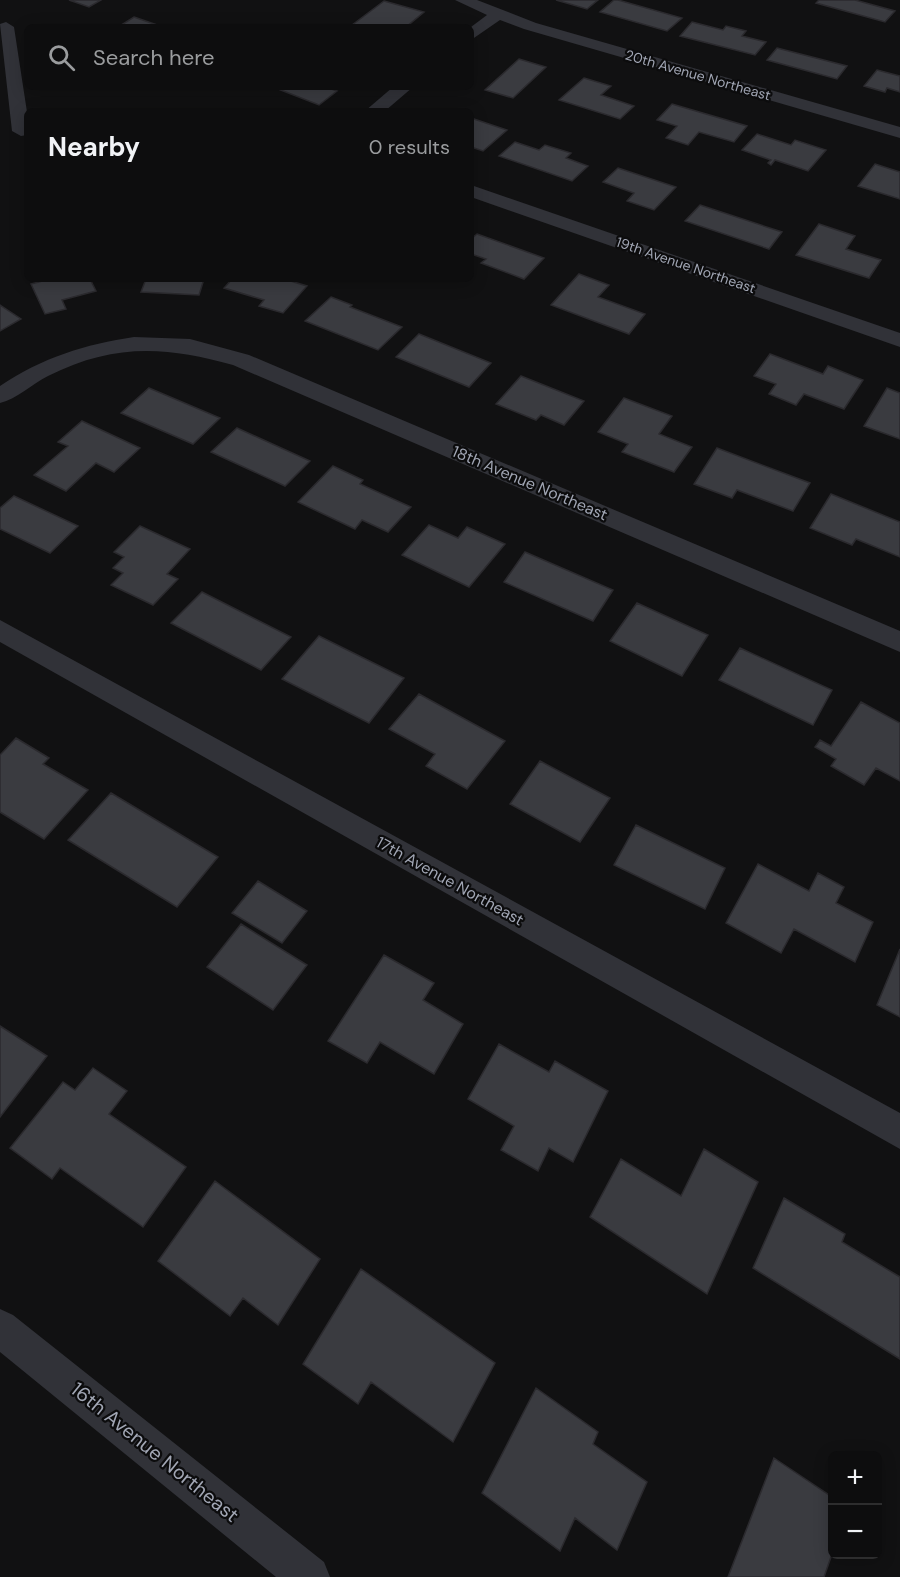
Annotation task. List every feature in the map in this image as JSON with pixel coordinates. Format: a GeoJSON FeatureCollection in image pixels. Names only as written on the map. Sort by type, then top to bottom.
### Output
{"type":"FeatureCollection","features":[{"type":"Feature","properties":{"kind":"street","name":"20th Avenue Northeast"},"geometry":{"type":"LineString","coordinates":[[463,0],[497,15],[900,133]]}},
{"type":"Feature","properties":{"kind":"street"},"geometry":{"type":"LineString","coordinates":[[474,32],[497,15]]}},
{"type":"Feature","properties":{"kind":"street"},"geometry":{"type":"LineString","coordinates":[[0,136],[24,131],[6,27]]}},
{"type":"Feature","properties":{"kind":"street"},"geometry":{"type":"LineString","coordinates":[[378,108],[400,90]]}},
{"type":"Feature","properties":{"kind":"street","name":"19th Avenue Northeast"},"geometry":{"type":"LineString","coordinates":[[474,192],[900,340]]}},
{"type":"Feature","properties":{"kind":"street","name":"18th Avenue Northeast"},"geometry":{"type":"LineString","coordinates":[[0,396],[42,368],[68,358],[122,347],[154,343],[184,345],[241,360],[900,642]]}},
{"type":"Feature","properties":{"kind":"street","name":"17th Avenue Northeast"},"geometry":{"type":"LineString","coordinates":[[0,630],[900,1132]]}},
{"type":"Feature","properties":{"kind":"street","name":"16th Avenue Northeast"},"geometry":{"type":"LineString","coordinates":[[0,1328],[309,1577]]}},
{"type":"Feature","properties":{"kind":"building"},"geometry":{"type":"Polygon","coordinates":[[[69,0],[101,0],[89,7],[69,0]]]}},
{"type":"Feature","properties":{"kind":"building"},"geometry":{"type":"Polygon","coordinates":[[[556,0],[598,0],[587,9],[556,0]]]}},
{"type":"Feature","properties":{"kind":"building"},"geometry":{"type":"Polygon","coordinates":[[[614,0],[682,18],[667,31],[600,12],[614,0]]]}},
{"type":"Feature","properties":{"kind":"building"},"geometry":{"type":"Polygon","coordinates":[[[819,0],[855,0],[895,11],[885,22],[816,3],[819,0]]]}},
{"type":"Feature","properties":{"kind":"building"},"geometry":{"type":"Polygon","coordinates":[[[384,1],[424,12],[410,24],[353,24],[384,1]]]}},
{"type":"Feature","properties":{"kind":"building"},"geometry":{"type":"Polygon","coordinates":[[[134,17],[154,24],[123,24],[134,17]]]}},
{"type":"Feature","properties":{"kind":"building"},"geometry":{"type":"Polygon","coordinates":[[[692,22],[723,30],[726,26],[746,31],[742,36],[766,42],[755,55],[680,36],[692,22]]]}},
{"type":"Feature","properties":{"kind":"building"},"geometry":{"type":"Polygon","coordinates":[[[777,48],[847,66],[837,79],[767,60],[777,48]]]}},
{"type":"Feature","properties":{"kind":"building"},"geometry":{"type":"Polygon","coordinates":[[[519,59],[546,67],[513,98],[485,90],[519,59]]]}},
{"type":"Feature","properties":{"kind":"building"},"geometry":{"type":"Polygon","coordinates":[[[877,70],[900,76],[900,92],[887,88],[885,92],[864,86],[877,70]]]}},
{"type":"Feature","properties":{"kind":"building"},"geometry":{"type":"Polygon","coordinates":[[[584,78],[611,86],[601,95],[634,106],[620,119],[559,100],[584,78]]]}},
{"type":"Feature","properties":{"kind":"building"},"geometry":{"type":"Polygon","coordinates":[[[281,90],[337,91],[319,105],[281,90]]]}},
{"type":"Feature","properties":{"kind":"building"},"geometry":{"type":"Polygon","coordinates":[[[672,104],[747,126],[734,142],[699,132],[688,145],[666,138],[677,126],[657,120],[672,104]]]}},
{"type":"Feature","properties":{"kind":"building"},"geometry":{"type":"Polygon","coordinates":[[[474,119],[507,130],[483,151],[474,148],[474,119]]]}},
{"type":"Feature","properties":{"kind":"building"},"geometry":{"type":"Polygon","coordinates":[[[757,134],[791,145],[795,140],[826,150],[808,171],[775,160],[771,165],[768,163],[771,160],[742,150],[757,134]]]}},
{"type":"Feature","properties":{"kind":"building"},"geometry":{"type":"Polygon","coordinates":[[[515,142],[539,150],[545,145],[571,153],[566,158],[588,166],[572,181],[499,156],[515,142]]]}},
{"type":"Feature","properties":{"kind":"building"},"geometry":{"type":"Polygon","coordinates":[[[875,164],[900,172],[900,199],[858,186],[875,164]]]}},
{"type":"Feature","properties":{"kind":"building"},"geometry":{"type":"Polygon","coordinates":[[[618,168],[676,187],[654,210],[627,201],[634,193],[603,182],[618,168]]]}},
{"type":"Feature","properties":{"kind":"building"},"geometry":{"type":"Polygon","coordinates":[[[700,205],[782,232],[769,249],[685,221],[700,205]]]}},
{"type":"Feature","properties":{"kind":"building"},"geometry":{"type":"Polygon","coordinates":[[[819,224],[855,236],[846,249],[881,260],[869,278],[796,255],[819,224]]]}},
{"type":"Feature","properties":{"kind":"building"},"geometry":{"type":"Polygon","coordinates":[[[477,234],[544,258],[524,279],[481,263],[486,259],[474,255],[474,236],[477,234]]]}},
{"type":"Feature","properties":{"kind":"building"},"geometry":{"type":"Polygon","coordinates":[[[579,274],[609,285],[598,297],[645,314],[629,334],[551,305],[579,274]]]}},
{"type":"Feature","properties":{"kind":"building"},"geometry":{"type":"Polygon","coordinates":[[[92,282],[96,291],[62,300],[66,309],[45,314],[31,284],[92,282]]]}},
{"type":"Feature","properties":{"kind":"building"},"geometry":{"type":"Polygon","coordinates":[[[145,282],[203,282],[199,295],[141,292],[145,282]]]}},
{"type":"Feature","properties":{"kind":"building"},"geometry":{"type":"Polygon","coordinates":[[[229,282],[294,282],[307,286],[283,313],[259,306],[264,300],[224,288],[229,282]]]}},
{"type":"Feature","properties":{"kind":"building"},"geometry":{"type":"Polygon","coordinates":[[[331,297],[352,305],[350,307],[402,327],[378,350],[305,321],[331,297]]]}},
{"type":"Feature","properties":{"kind":"building"},"geometry":{"type":"Polygon","coordinates":[[[0,305],[21,319],[0,331],[0,305]]]}},
{"type":"Feature","properties":{"kind":"building"},"geometry":{"type":"Polygon","coordinates":[[[419,334],[491,363],[469,387],[396,357],[419,334]]]}},
{"type":"Feature","properties":{"kind":"building"},"geometry":{"type":"Polygon","coordinates":[[[770,354],[823,374],[828,366],[863,380],[844,409],[804,394],[796,405],[769,394],[776,384],[754,376],[770,354]]]}},
{"type":"Feature","properties":{"kind":"building"},"geometry":{"type":"Polygon","coordinates":[[[521,376],[584,401],[564,425],[541,415],[536,420],[496,404],[521,376]]]}},
{"type":"Feature","properties":{"kind":"building"},"geometry":{"type":"Polygon","coordinates":[[[149,388],[220,418],[193,444],[121,413],[149,388]]]}},
{"type":"Feature","properties":{"kind":"building"},"geometry":{"type":"Polygon","coordinates":[[[887,388],[900,393],[900,439],[864,426],[887,388]]]}},
{"type":"Feature","properties":{"kind":"building"},"geometry":{"type":"Polygon","coordinates":[[[624,398],[672,416],[659,434],[692,447],[674,472],[622,452],[628,444],[598,432],[624,398]]]}},
{"type":"Feature","properties":{"kind":"building"},"geometry":{"type":"Polygon","coordinates":[[[82,421],[140,448],[114,472],[96,463],[66,491],[34,475],[68,446],[58,442],[82,421]]]}},
{"type":"Feature","properties":{"kind":"building"},"geometry":{"type":"Polygon","coordinates":[[[237,428],[310,461],[285,486],[211,452],[237,428]]]}},
{"type":"Feature","properties":{"kind":"building"},"geometry":{"type":"Polygon","coordinates":[[[717,448],[810,483],[793,511],[737,490],[732,498],[694,484],[717,448]]]}},
{"type":"Feature","properties":{"kind":"building"},"geometry":{"type":"Polygon","coordinates":[[[333,466],[363,480],[360,484],[411,507],[388,532],[362,520],[355,529],[298,502],[333,466]]]}},
{"type":"Feature","properties":{"kind":"building"},"geometry":{"type":"Polygon","coordinates":[[[831,494],[900,522],[900,557],[856,539],[852,545],[810,528],[831,494]]]}},
{"type":"Feature","properties":{"kind":"building"},"geometry":{"type":"Polygon","coordinates":[[[14,496],[78,526],[50,553],[0,529],[0,508],[14,496]]]}},
{"type":"Feature","properties":{"kind":"building"},"geometry":{"type":"Polygon","coordinates":[[[429,525],[458,538],[467,527],[505,544],[469,587],[402,555],[429,525]]]}},
{"type":"Feature","properties":{"kind":"building"},"geometry":{"type":"Polygon","coordinates":[[[140,526],[190,549],[167,574],[178,579],[153,605],[111,585],[123,573],[113,568],[124,557],[114,552],[140,526]]]}},
{"type":"Feature","properties":{"kind":"building"},"geometry":{"type":"Polygon","coordinates":[[[525,552],[613,590],[593,621],[504,582],[525,552]]]}},
{"type":"Feature","properties":{"kind":"building"},"geometry":{"type":"Polygon","coordinates":[[[202,592],[291,637],[261,670],[171,623],[202,592]]]}},
{"type":"Feature","properties":{"kind":"building"},"geometry":{"type":"Polygon","coordinates":[[[637,603],[708,635],[682,676],[610,641],[637,603]]]}},
{"type":"Feature","properties":{"kind":"building"},"geometry":{"type":"Polygon","coordinates":[[[319,636],[404,678],[369,723],[282,679],[319,636]]]}},
{"type":"Feature","properties":{"kind":"building"},"geometry":{"type":"Polygon","coordinates":[[[740,648],[832,690],[813,725],[719,680],[740,648]]]}},
{"type":"Feature","properties":{"kind":"building"},"geometry":{"type":"Polygon","coordinates":[[[419,694],[505,741],[467,789],[426,766],[435,754],[389,729],[419,694]]]}},
{"type":"Feature","properties":{"kind":"building"},"geometry":{"type":"Polygon","coordinates":[[[861,702],[900,723],[900,781],[876,768],[864,785],[831,766],[836,759],[815,747],[820,740],[831,746],[861,702]]]}},
{"type":"Feature","properties":{"kind":"building"},"geometry":{"type":"Polygon","coordinates":[[[16,738],[49,758],[43,764],[88,790],[44,839],[0,812],[0,755],[16,738]]]}},
{"type":"Feature","properties":{"kind":"building"},"geometry":{"type":"Polygon","coordinates":[[[540,761],[610,798],[580,842],[510,804],[540,761]]]}},
{"type":"Feature","properties":{"kind":"building"},"geometry":{"type":"Polygon","coordinates":[[[111,793],[218,857],[177,907],[68,840],[111,793]]]}},
{"type":"Feature","properties":{"kind":"building"},"geometry":{"type":"Polygon","coordinates":[[[636,825],[725,868],[705,909],[614,865],[636,825]]]}},
{"type":"Feature","properties":{"kind":"building"},"geometry":{"type":"Polygon","coordinates":[[[758,864],[809,891],[818,873],[844,887],[836,903],[873,922],[855,962],[794,929],[781,953],[726,923],[758,864]]]}},
{"type":"Feature","properties":{"kind":"building"},"geometry":{"type":"Polygon","coordinates":[[[258,881],[307,911],[282,943],[232,913],[258,881]]]}},
{"type":"Feature","properties":{"kind":"building"},"geometry":{"type":"Polygon","coordinates":[[[241,924],[307,965],[273,1010],[207,967],[241,924]]]}},
{"type":"Feature","properties":{"kind":"building"},"geometry":{"type":"Polygon","coordinates":[[[900,949],[900,1017],[877,1005],[900,949]]]}},
{"type":"Feature","properties":{"kind":"building"},"geometry":{"type":"Polygon","coordinates":[[[384,955],[434,983],[423,1000],[463,1024],[434,1074],[380,1042],[367,1063],[328,1041],[384,955]]]}},
{"type":"Feature","properties":{"kind":"building"},"geometry":{"type":"Polygon","coordinates":[[[0,1026],[47,1056],[0,1117],[0,1026]]]}},
{"type":"Feature","properties":{"kind":"building"},"geometry":{"type":"Polygon","coordinates":[[[499,1044],[549,1072],[555,1061],[608,1091],[573,1162],[549,1148],[538,1171],[501,1150],[514,1126],[468,1099],[499,1044]]]}},
{"type":"Feature","properties":{"kind":"building"},"geometry":{"type":"Polygon","coordinates":[[[93,1068],[127,1091],[109,1114],[186,1167],[143,1227],[60,1168],[52,1179],[10,1148],[63,1082],[75,1090],[93,1068]]]}},
{"type":"Feature","properties":{"kind":"building"},"geometry":{"type":"Polygon","coordinates":[[[704,1149],[758,1182],[707,1294],[590,1217],[621,1159],[681,1196],[704,1149]]]}},
{"type":"Feature","properties":{"kind":"building"},"geometry":{"type":"Polygon","coordinates":[[[215,1181],[320,1259],[278,1325],[243,1298],[230,1316],[158,1261],[215,1181]]]}},
{"type":"Feature","properties":{"kind":"building"},"geometry":{"type":"Polygon","coordinates":[[[784,1198],[845,1234],[842,1242],[900,1277],[900,1359],[753,1268],[784,1198]]]}},
{"type":"Feature","properties":{"kind":"building"},"geometry":{"type":"Polygon","coordinates":[[[361,1269],[495,1363],[453,1442],[371,1382],[358,1404],[303,1364],[361,1269]]]}},
{"type":"Feature","properties":{"kind":"building"},"geometry":{"type":"Polygon","coordinates":[[[536,1388],[598,1432],[593,1444],[647,1482],[617,1550],[575,1518],[560,1551],[482,1493],[536,1388]]]}},
{"type":"Feature","properties":{"kind":"building"},"geometry":{"type":"Polygon","coordinates":[[[774,1458],[828,1494],[828,1559],[830,1559],[824,1577],[728,1577],[774,1458]]]}}]}
